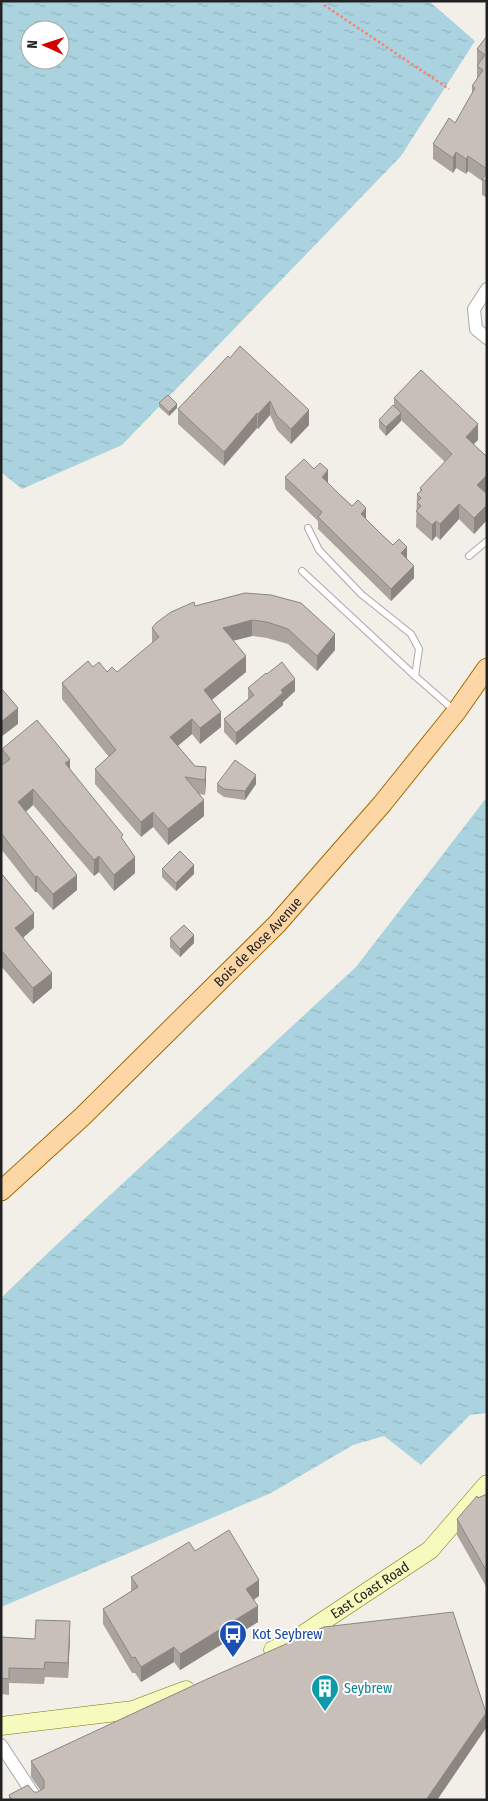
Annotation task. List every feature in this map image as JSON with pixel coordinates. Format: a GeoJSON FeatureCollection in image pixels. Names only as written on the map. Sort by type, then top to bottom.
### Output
{"type":"FeatureCollection","features":[{"type":"Feature","properties":{"kind":"main road","name":"Bois de Rose Avenue"},"geometry":{"type":"LineString","coordinates":[[1,1191],[83,1116],[277,924],[382,804],[456,712],[487,668]]}},
{"type":"Feature","properties":{"kind":"main road","name":"East Coast Road"},"geometry":{"type":"LineString","coordinates":[[259,1657],[293,1641],[430,1550],[487,1484]]}},
{"type":"Feature","properties":{"kind":"main road"},"geometry":{"type":"LineString","coordinates":[[1,1726],[133,1710],[198,1686]]}},
{"type":"Feature","properties":{"kind":"street"},"geometry":{"type":"LineString","coordinates":[[487,289],[474,309],[476,329],[487,338]]}},
{"type":"Feature","properties":{"kind":"street"},"geometry":{"type":"LineString","coordinates":[[1,1745],[37,1800]]}},
{"type":"Feature","properties":{"kind":"lane"},"geometry":{"type":"LineString","coordinates":[[308,528],[318,550],[361,594],[411,634],[419,649],[415,676]]}},
{"type":"Feature","properties":{"kind":"lane"},"geometry":{"type":"LineString","coordinates":[[469,556],[487,542]]}},
{"type":"Feature","properties":{"kind":"lane"},"geometry":{"type":"LineString","coordinates":[[302,571],[456,712]]}},
{"type":"Feature","properties":{"kind":"path"},"geometry":{"type":"LineString","coordinates":[[324,5],[449,89]]}},
{"type":"Feature","properties":{"kind":"water"},"geometry":{"type":"Polygon","coordinates":[[[1,1],[429,1],[475,41],[401,156],[122,445],[22,489],[1,472],[1,1]]]}},
{"type":"Feature","properties":{"kind":"water"},"geometry":{"type":"Polygon","coordinates":[[[487,797],[487,1413],[470,1415],[421,1465],[384,1436],[353,1445],[271,1493],[1,1607],[1,1298],[356,967],[487,797]]]}},
{"type":"Feature","properties":{"kind":"building"},"geometry":{"type":"Polygon","coordinates":[[[487,36],[487,169],[468,156],[466,159],[456,152],[453,158],[433,144],[449,118],[455,123],[475,88],[472,86],[483,70],[477,66],[485,55],[477,49],[487,36]]]}},
{"type":"Feature","properties":{"kind":"building"},"geometry":{"type":"Polygon","coordinates":[[[487,173],[487,182],[482,179],[487,173]]]}},
{"type":"Feature","properties":{"kind":"building"},"geometry":{"type":"Polygon","coordinates":[[[240,346],[309,410],[291,429],[277,416],[270,401],[257,413],[224,452],[178,409],[228,356],[230,358],[240,346]]]}},
{"type":"Feature","properties":{"kind":"building"},"geometry":{"type":"Polygon","coordinates":[[[421,370],[478,424],[466,437],[487,457],[487,475],[477,485],[487,494],[487,505],[474,518],[459,504],[440,524],[436,521],[432,525],[416,511],[421,506],[417,502],[421,498],[417,494],[422,490],[420,488],[452,454],[394,398],[421,370]]]}},
{"type":"Feature","properties":{"kind":"building"},"geometry":{"type":"Polygon","coordinates":[[[168,395],[177,404],[169,412],[159,403],[168,395]]]}},
{"type":"Feature","properties":{"kind":"building"},"geometry":{"type":"Polygon","coordinates":[[[393,405],[401,413],[386,427],[379,420],[393,405]]]}},
{"type":"Feature","properties":{"kind":"building"},"geometry":{"type":"Polygon","coordinates":[[[304,459],[314,469],[320,463],[328,470],[322,477],[352,506],[358,500],[366,508],[361,514],[393,545],[399,539],[407,547],[401,553],[414,566],[391,589],[318,517],[322,512],[285,477],[304,459]]]}},
{"type":"Feature","properties":{"kind":"building"},"geometry":{"type":"Polygon","coordinates":[[[245,593],[271,595],[301,603],[335,634],[317,656],[288,629],[267,622],[252,620],[223,628],[246,656],[204,690],[221,712],[200,728],[192,719],[170,737],[195,766],[206,767],[205,780],[185,777],[204,800],[168,829],[153,812],[141,822],[95,769],[116,750],[62,683],[88,661],[93,667],[99,662],[107,672],[112,667],[117,672],[159,637],[152,628],[171,612],[194,602],[195,606],[245,593]]]}},
{"type":"Feature","properties":{"kind":"building"},"geometry":{"type":"Polygon","coordinates":[[[282,662],[295,679],[281,690],[283,693],[236,733],[224,719],[254,695],[248,688],[282,662]]]}},
{"type":"Feature","properties":{"kind":"building"},"geometry":{"type":"Polygon","coordinates":[[[1,688],[18,708],[1,722],[1,688]]]}},
{"type":"Feature","properties":{"kind":"building"},"geometry":{"type":"Polygon","coordinates":[[[37,720],[70,760],[65,763],[123,835],[121,837],[135,857],[114,875],[99,856],[94,860],[33,789],[18,802],[77,875],[53,894],[37,876],[35,877],[1,833],[1,766],[10,759],[2,749],[37,720]]]}},
{"type":"Feature","properties":{"kind":"building"},"geometry":{"type":"Polygon","coordinates":[[[235,760],[256,775],[245,791],[224,789],[217,784],[235,760]]]}},
{"type":"Feature","properties":{"kind":"building"},"geometry":{"type":"Polygon","coordinates":[[[180,851],[194,865],[176,883],[162,869],[180,851]]]}},
{"type":"Feature","properties":{"kind":"building"},"geometry":{"type":"Polygon","coordinates":[[[1,873],[34,913],[15,928],[52,973],[33,988],[1,950],[1,873]]]}},
{"type":"Feature","properties":{"kind":"building"},"geometry":{"type":"Polygon","coordinates":[[[184,925],[194,935],[180,949],[170,938],[184,925]]]}},
{"type":"Feature","properties":{"kind":"building"},"geometry":{"type":"Polygon","coordinates":[[[487,1494],[487,1572],[457,1519],[477,1496],[478,1498],[487,1494]]]}},
{"type":"Feature","properties":{"kind":"building"},"geometry":{"type":"Polygon","coordinates":[[[229,1530],[259,1580],[246,1589],[258,1606],[180,1654],[174,1647],[141,1667],[135,1657],[132,1658],[103,1609],[138,1587],[131,1577],[189,1542],[195,1551],[229,1530]]]}},
{"type":"Feature","properties":{"kind":"building","name":"Seybrew"},"geometry":{"type":"Polygon","coordinates":[[[453,1612],[486,1713],[426,1800],[12,1800],[9,1795],[28,1785],[34,1792],[44,1788],[44,1780],[31,1761],[324,1627],[453,1612]]]}},
{"type":"Feature","properties":{"kind":"building"},"geometry":{"type":"Polygon","coordinates":[[[36,1620],[70,1621],[68,1663],[45,1662],[44,1669],[9,1668],[9,1679],[1,1678],[1,1637],[35,1639],[36,1620]]]}},
{"type":"Feature","properties":{"kind":"place","name":"Kot Seybrew"},"geometry":{"type":"Point","coordinates":[233,1658]}},
{"type":"Feature","properties":{"kind":"place","name":"Seybrew"},"geometry":{"type":"Point","coordinates":[325,1712]}}]}
